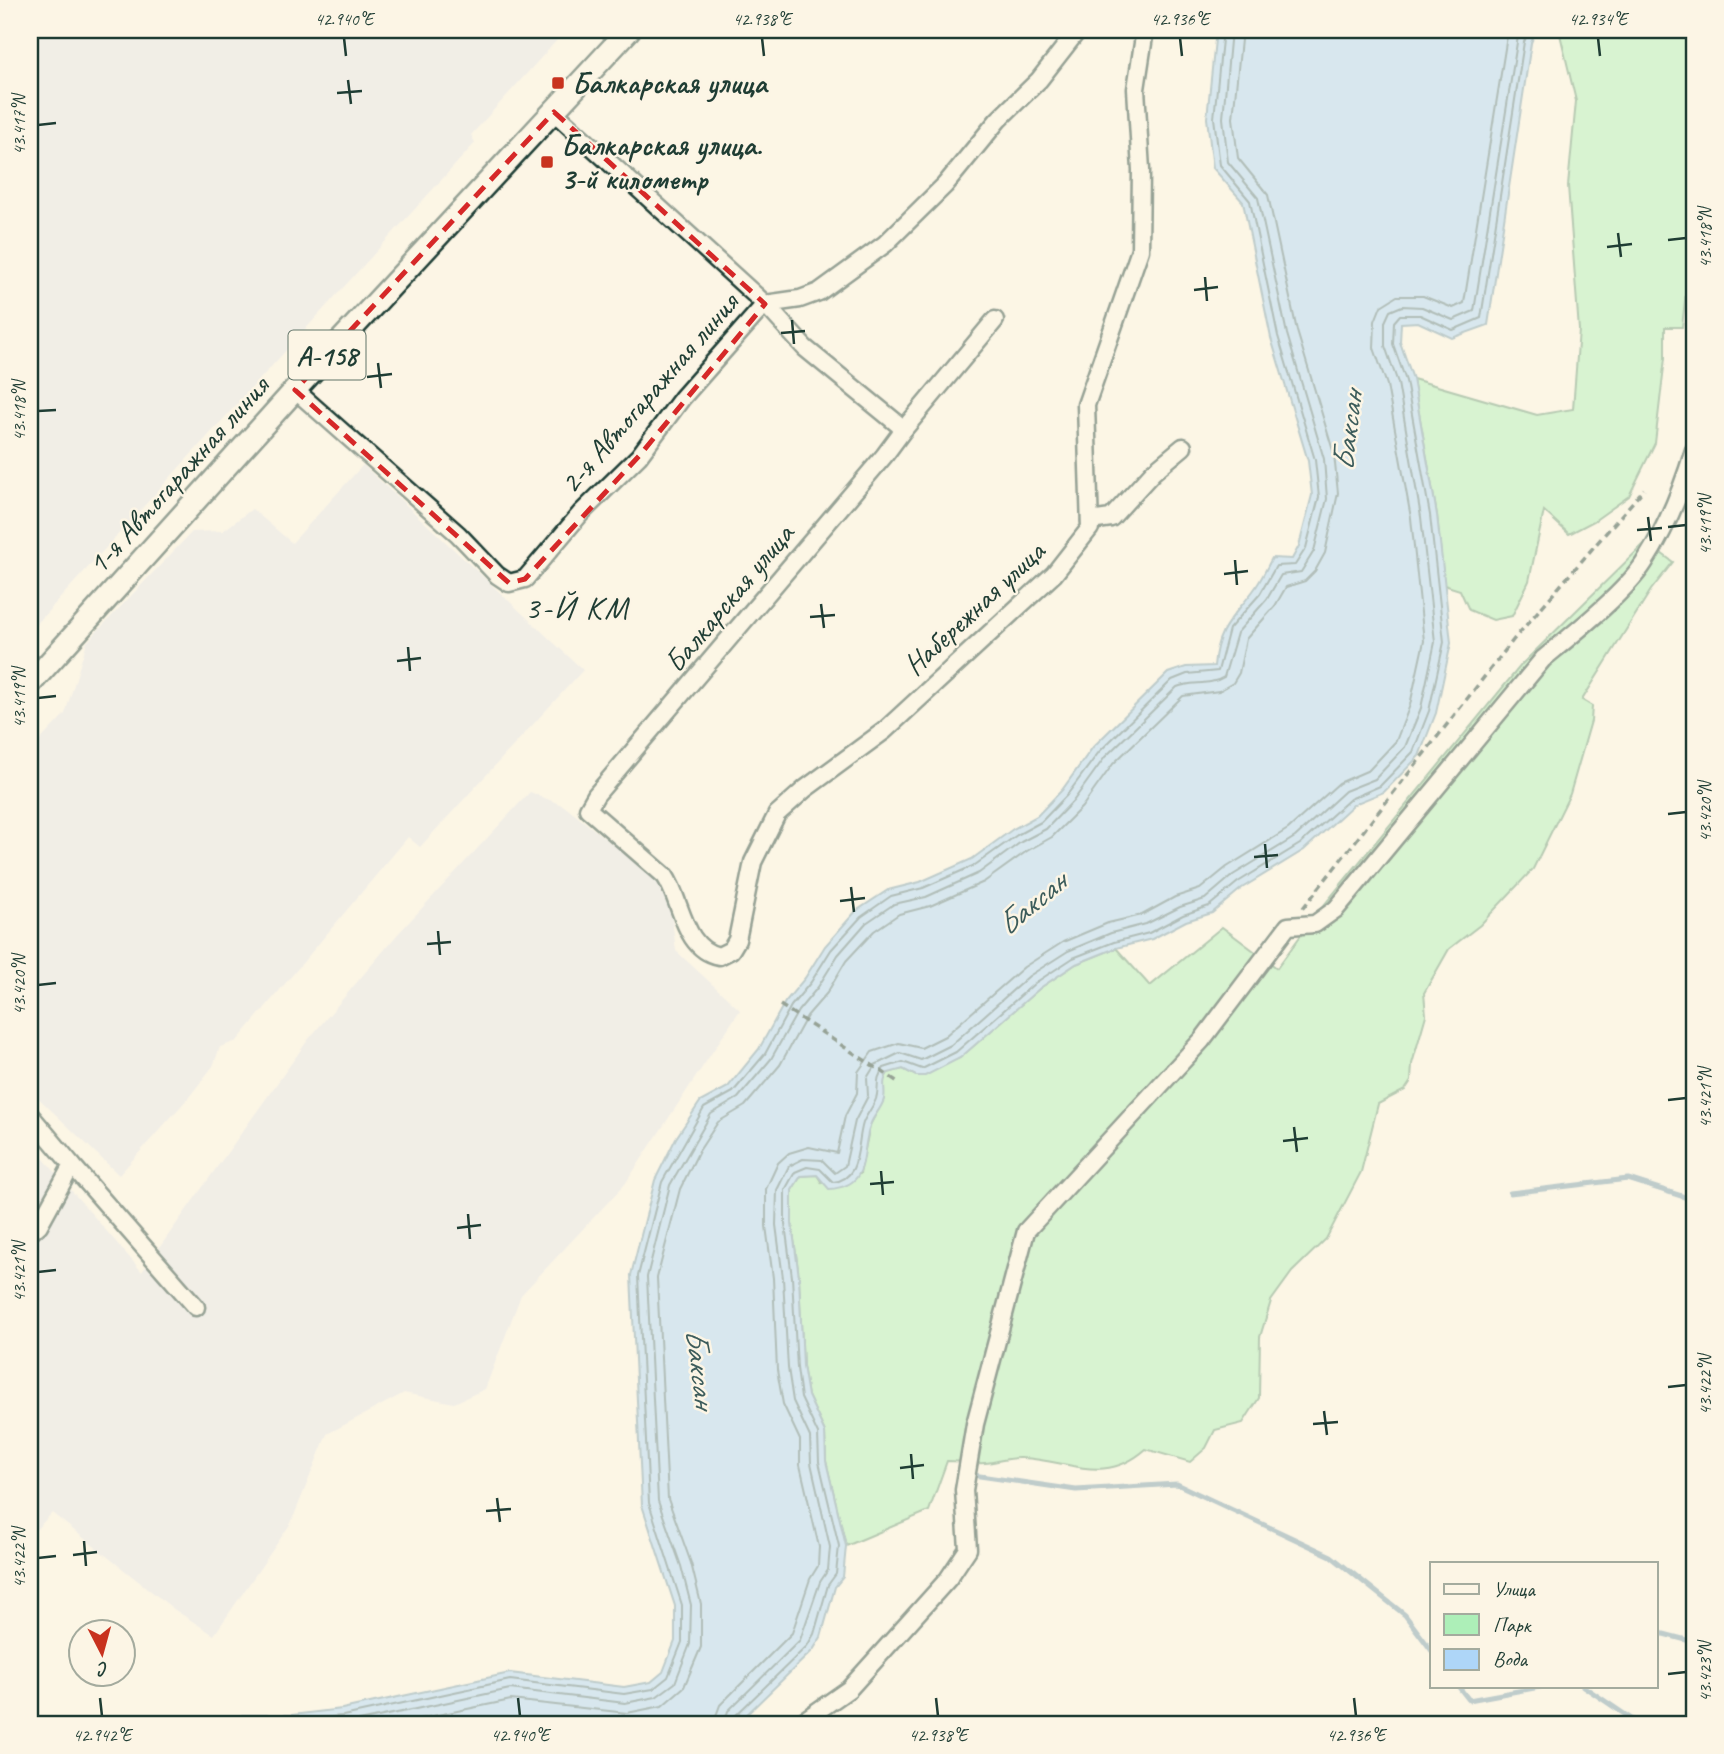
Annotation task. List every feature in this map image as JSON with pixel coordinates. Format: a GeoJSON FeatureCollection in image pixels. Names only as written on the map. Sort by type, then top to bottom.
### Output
{"type":"FeatureCollection","features":[{"type":"Feature","properties":{"kind":"main road","name":"1-я Автогаражная линия"},"geometry":{"type":"LineString","coordinates":[[30,684],[295,390],[629,30]]}},
{"type":"Feature","properties":{"kind":"street","name":"2-я Автогаражная линия"},"geometry":{"type":"LineString","coordinates":[[295,390],[458,534],[497,576],[509,583],[517,583],[535,569],[581,513],[639,456],[682,398],[765,304],[800,299],[819,292],[885,244],[945,185],[998,120],[1039,80],[1078,30]]}},
{"type":"Feature","properties":{"kind":"street"},"geometry":{"type":"LineString","coordinates":[[1145,30],[1136,89],[1141,170],[1140,250],[1086,405],[1090,521],[1111,517],[1153,472],[1183,447]]}},
{"type":"Feature","properties":{"kind":"street"},"geometry":{"type":"LineString","coordinates":[[554,112],[765,304],[805,348],[904,429]]}},
{"type":"Feature","properties":{"kind":"street","name":"Балкарская улица"},"geometry":{"type":"LineString","coordinates":[[588,809],[596,795],[884,456],[995,320]]}},
{"type":"Feature","properties":{"kind":"street"},"geometry":{"type":"LineString","coordinates":[[799,1724],[849,1689],[948,1578],[968,1549],[964,1490],[975,1424],[1026,1231],[1202,1040],[1288,926],[1315,925],[1336,909],[1543,659],[1584,625],[1643,565],[1680,498],[1694,450]]}},
{"type":"Feature","properties":{"kind":"street","name":"Набережная улица"},"geometry":{"type":"LineString","coordinates":[[588,809],[665,876],[673,888],[686,926],[702,949],[710,954],[726,954],[737,940],[758,847],[777,814],[805,789],[884,731],[1054,574],[1090,528],[1090,521]]}},
{"type":"Feature","properties":{"kind":"street"},"geometry":{"type":"LineString","coordinates":[[30,1115],[196,1307]]}},
{"type":"Feature","properties":{"kind":"street"},"geometry":{"type":"LineString","coordinates":[[30,1233],[39,1225],[72,1165]]}},
{"type":"Feature","properties":{"kind":"path"},"geometry":{"type":"LineString","coordinates":[[1288,926],[1514,639],[1644,489]]}},
{"type":"Feature","properties":{"kind":"path"},"geometry":{"type":"LineString","coordinates":[[779,1005],[898,1082]]}},
{"type":"Feature","properties":{"kind":"highlighted area"},"geometry":{"type":"Polygon","coordinates":[[[554,112],[765,304],[639,456],[525,579],[509,583],[295,390],[554,112]]]}},
{"type":"Feature","properties":{"kind":"shaded area"},"geometry":{"type":"Polygon","coordinates":[[[30,30],[566,30],[471,135],[475,143],[30,631],[30,30]]]}},
{"type":"Feature","properties":{"kind":"shaded area"},"geometry":{"type":"Polygon","coordinates":[[[363,465],[583,670],[420,847],[408,837],[237,1041],[220,1047],[213,1066],[189,1097],[119,1175],[30,1090],[30,751],[65,714],[87,642],[192,532],[223,531],[252,509],[292,543],[363,465]]]}},
{"type":"Feature","properties":{"kind":"shaded area"},"geometry":{"type":"Polygon","coordinates":[[[530,792],[564,806],[668,888],[676,951],[740,1010],[625,1184],[521,1295],[485,1389],[454,1403],[404,1393],[327,1434],[291,1523],[214,1635],[175,1610],[52,1513],[30,1536],[30,1143],[142,1272],[308,1040],[397,935],[530,792]]]}},
{"type":"Feature","properties":{"kind":"green space"},"geometry":{"type":"Polygon","coordinates":[[[1559,30],[1694,30],[1694,220],[1682,327],[1665,327],[1665,358],[1655,443],[1629,496],[1594,521],[1569,534],[1544,511],[1529,581],[1512,616],[1493,620],[1469,610],[1460,590],[1444,585],[1437,515],[1413,379],[1537,415],[1573,409],[1579,330],[1568,186],[1576,101],[1559,30]]]}},
{"type":"Feature","properties":{"kind":"green space"},"geometry":{"type":"Polygon","coordinates":[[[1646,542],[1673,562],[1651,590],[1582,700],[1592,706],[1591,721],[1570,794],[1533,869],[1480,925],[1449,949],[1424,993],[1426,1015],[1412,1064],[1411,1081],[1405,1090],[1378,1104],[1361,1172],[1326,1239],[1292,1272],[1271,1301],[1260,1337],[1259,1398],[1243,1423],[1215,1430],[1206,1448],[1190,1462],[1146,1449],[1131,1460],[1101,1469],[1022,1458],[980,1463],[947,1461],[929,1511],[846,1546],[826,1461],[825,1432],[808,1396],[803,1366],[799,1277],[792,1224],[792,1190],[801,1176],[817,1175],[822,1183],[860,1174],[870,1125],[884,1099],[883,1081],[888,1073],[903,1069],[916,1076],[960,1058],[1040,988],[1076,964],[1116,948],[1150,986],[1222,927],[1277,968],[1315,916],[1522,664],[1646,542]]]}},
{"type":"Feature","properties":{"kind":"water","name":"Баксан"},"geometry":{"type":"Polygon","coordinates":[[[1216,30],[1536,30],[1531,43],[1488,325],[1452,338],[1418,322],[1401,323],[1400,342],[1413,379],[1437,515],[1451,643],[1436,713],[1419,756],[1384,792],[1354,804],[1304,850],[1242,888],[1212,913],[1186,921],[1152,939],[1116,948],[1076,964],[1040,988],[960,1058],[925,1076],[916,1076],[903,1069],[888,1073],[884,1083],[884,1099],[871,1123],[858,1175],[843,1187],[829,1189],[817,1175],[801,1176],[792,1190],[792,1224],[799,1277],[803,1366],[808,1396],[825,1432],[826,1461],[846,1546],[843,1577],[835,1587],[821,1637],[813,1650],[737,1724],[232,1724],[242,1715],[292,1715],[342,1709],[510,1673],[624,1687],[651,1682],[663,1672],[675,1641],[675,1606],[642,1505],[631,1275],[655,1180],[676,1138],[700,1102],[728,1087],[759,1049],[785,1002],[805,978],[825,946],[856,911],[888,890],[920,882],[972,859],[1013,829],[1037,816],[1062,790],[1093,747],[1168,673],[1186,667],[1214,666],[1222,633],[1256,587],[1272,558],[1292,559],[1299,546],[1312,495],[1308,461],[1271,338],[1243,202],[1213,168],[1207,118],[1216,30]]]}},
{"type":"Feature","properties":{"kind":"waterway"},"geometry":{"type":"LineString","coordinates":[[1510,1193],[1628,1179],[1694,1200]]}},
{"type":"Feature","properties":{"kind":"waterway"},"geometry":{"type":"LineString","coordinates":[[973,1475],[1076,1490],[1177,1484],[1331,1556],[1405,1615],[1430,1648]]}},
{"type":"Feature","properties":{"kind":"waterway"},"geometry":{"type":"LineString","coordinates":[[1658,1633],[1694,1642]]}},
{"type":"Feature","properties":{"kind":"waterway"},"geometry":{"type":"LineString","coordinates":[[1460,1688],[1469,1700],[1534,1688]]}},
{"type":"Feature","properties":{"kind":"waterway"},"geometry":{"type":"LineString","coordinates":[[1586,1688],[1639,1724]]}},
{"type":"Feature","properties":{"kind":"place","name":"Балкарская улица"},"geometry":{"type":"Point","coordinates":[558,83]}},
{"type":"Feature","properties":{"kind":"place","name":"Балкарская улица. 3-й километр"},"geometry":{"type":"Point","coordinates":[547,162]}},
{"type":"Feature","properties":{"kind":"district","name":"3-Й КМ"},"geometry":{"type":"Point","coordinates":[577,607]}}]}
